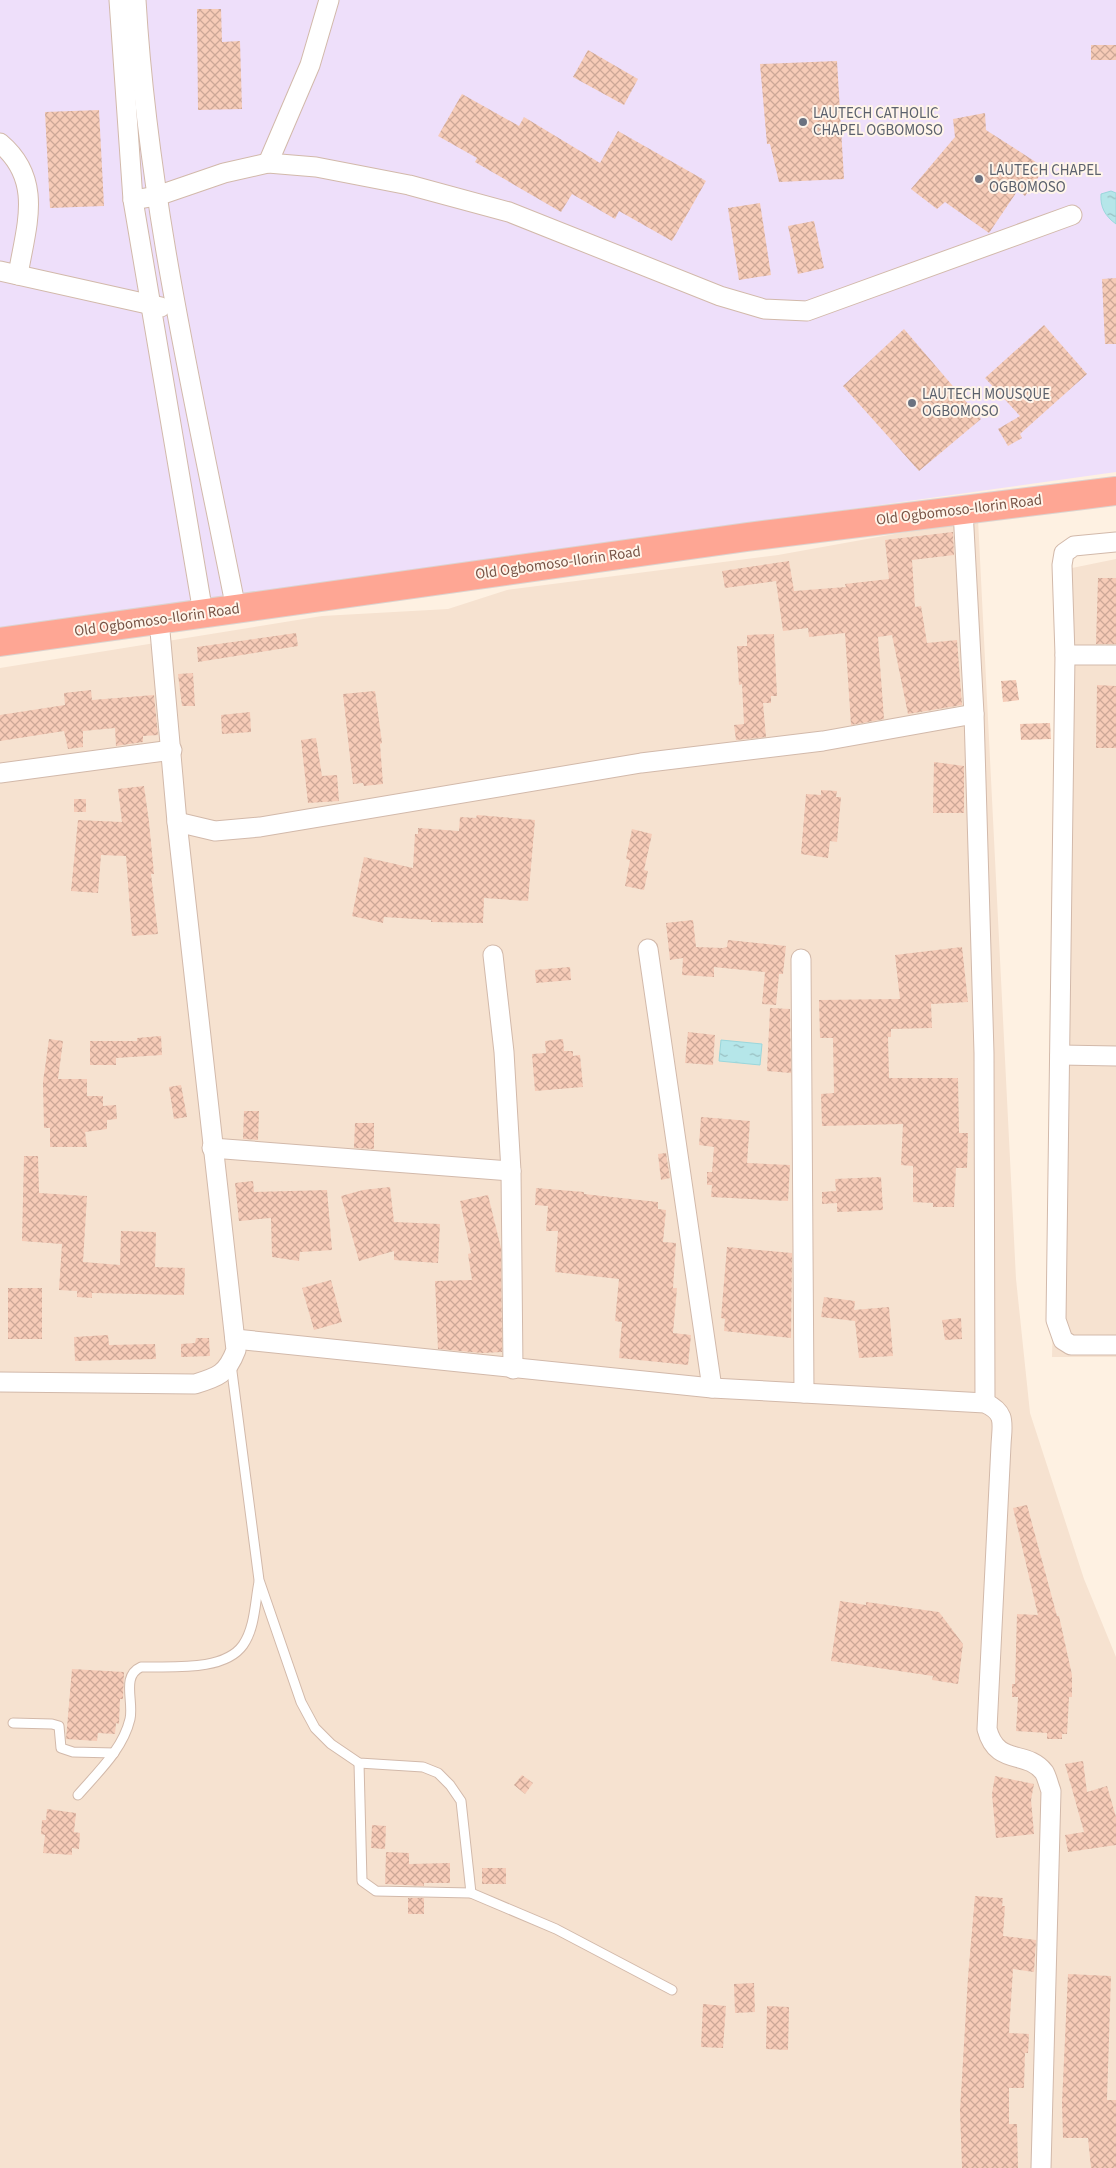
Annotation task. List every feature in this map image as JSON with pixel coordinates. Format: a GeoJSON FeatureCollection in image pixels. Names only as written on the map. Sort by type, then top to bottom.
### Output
{"type":"FeatureCollection","features":[{"type":"Feature","properties":{"kind":"highway","name":"Old Ogbomoso-Ilorin Road"},"geometry":{"type":"LineString","coordinates":[[0,642],[747,537],[1116,491]]}},
{"type":"Feature","properties":{"kind":"street"},"geometry":{"type":"LineString","coordinates":[[119,0],[133,200],[202,613]]}},
{"type":"Feature","properties":{"kind":"street"},"geometry":{"type":"LineString","coordinates":[[136,0],[157,196],[177,310],[236,608]]}},
{"type":"Feature","properties":{"kind":"street"},"geometry":{"type":"LineString","coordinates":[[268,163],[288,121],[310,65],[329,0]]}},
{"type":"Feature","properties":{"kind":"street"},"geometry":{"type":"LineString","coordinates":[[0,142],[10,150],[25,174],[30,198],[9,273],[150,306],[177,310]]}},
{"type":"Feature","properties":{"kind":"street"},"geometry":{"type":"LineString","coordinates":[[133,200],[157,196],[224,173],[268,163],[316,167],[409,185],[509,212],[720,296],[764,309],[807,311],[1072,215]]}},
{"type":"Feature","properties":{"kind":"street"},"geometry":{"type":"LineString","coordinates":[[963,510],[974,714],[984,1053],[985,1403]]}},
{"type":"Feature","properties":{"kind":"street"},"geometry":{"type":"LineString","coordinates":[[1116,542],[1074,546],[1064,553],[1062,565],[1065,655],[1056,1320],[1063,1340],[1071,1344],[1116,1345]]}},
{"type":"Feature","properties":{"kind":"street"},"geometry":{"type":"LineString","coordinates":[[0,1382],[195,1384],[222,1374],[231,1364],[236,1350],[212,1148],[158,620]]}},
{"type":"Feature","properties":{"kind":"street"},"geometry":{"type":"LineString","coordinates":[[1065,655],[1116,655]]}},
{"type":"Feature","properties":{"kind":"street"},"geometry":{"type":"LineString","coordinates":[[178,822],[215,831],[260,827],[640,763],[823,741],[974,714]]}},
{"type":"Feature","properties":{"kind":"street"},"geometry":{"type":"LineString","coordinates":[[0,773],[172,750]]}},
{"type":"Feature","properties":{"kind":"street"},"geometry":{"type":"LineString","coordinates":[[648,949],[712,1388]]}},
{"type":"Feature","properties":{"kind":"street"},"geometry":{"type":"LineString","coordinates":[[493,955],[504,1052],[511,1170],[513,1368]]}},
{"type":"Feature","properties":{"kind":"street"},"geometry":{"type":"LineString","coordinates":[[801,959],[804,1393]]}},
{"type":"Feature","properties":{"kind":"street"},"geometry":{"type":"LineString","coordinates":[[1060,1055],[1116,1056]]}},
{"type":"Feature","properties":{"kind":"street"},"geometry":{"type":"LineString","coordinates":[[212,1148],[511,1170]]}},
{"type":"Feature","properties":{"kind":"street"},"geometry":{"type":"LineString","coordinates":[[235,1339],[712,1388],[985,1403],[997,1408],[1002,1418],[987,1729],[991,1743],[1002,1752],[1035,1764],[1045,1773],[1051,1791],[1041,2168]]}},
{"type":"Feature","properties":{"kind":"lane"},"geometry":{"type":"LineString","coordinates":[[231,1364],[259,1580],[301,1702],[315,1728],[331,1744],[359,1763],[423,1767],[438,1773],[450,1785],[460,1801],[471,1893]]}},
{"type":"Feature","properties":{"kind":"lane"},"geometry":{"type":"LineString","coordinates":[[78,1795],[114,1753],[129,1721],[131,1708],[130,1678],[133,1671],[141,1667],[213,1665],[242,1647],[250,1629],[259,1580]]}},
{"type":"Feature","properties":{"kind":"lane"},"geometry":{"type":"LineString","coordinates":[[13,1723],[52,1724],[59,1726],[61,1748],[73,1752],[114,1753]]}},
{"type":"Feature","properties":{"kind":"lane"},"geometry":{"type":"LineString","coordinates":[[359,1763],[362,1881],[376,1891],[471,1893],[556,1929],[672,1990]]}},
{"type":"Feature","properties":{"kind":"shaded area"},"geometry":{"type":"Polygon","coordinates":[[[0,0],[1116,0],[1116,472],[0,628],[0,0]]]}},
{"type":"Feature","properties":{"kind":"shaded area"},"geometry":{"type":"Polygon","coordinates":[[[978,519],[1016,1279],[1030,1413],[1084,1579],[1116,1657],[1116,2168],[0,2168],[0,668],[322,616],[448,609],[507,590],[778,555],[978,519]]]}},
{"type":"Feature","properties":{"kind":"shaded area"},"geometry":{"type":"Polygon","coordinates":[[[1116,559],[1116,1357],[1052,1357],[1072,568],[1116,559]]]}},
{"type":"Feature","properties":{"kind":"water"},"geometry":{"type":"Polygon","coordinates":[[[1111,191],[1116,193],[1116,224],[1106,214],[1101,203],[1101,194],[1111,191]]]}},
{"type":"Feature","properties":{"kind":"water"},"geometry":{"type":"Polygon","coordinates":[[[721,1040],[762,1044],[760,1065],[719,1061],[721,1040]]]}},
{"type":"Feature","properties":{"kind":"building"},"geometry":{"type":"Polygon","coordinates":[[[197,9],[221,9],[222,42],[240,41],[242,109],[198,110],[197,9]]]}},
{"type":"Feature","properties":{"kind":"building"},"geometry":{"type":"Polygon","coordinates":[[[1091,45],[1116,45],[1116,60],[1091,60],[1091,45]]]}},
{"type":"Feature","properties":{"kind":"building"},"geometry":{"type":"Polygon","coordinates":[[[588,50],[638,79],[624,105],[573,77],[588,50]]]}},
{"type":"Feature","properties":{"kind":"building","name":"LAUTECH CATHOLIC CHAPEL OGBOMOSO"},"geometry":{"type":"Polygon","coordinates":[[[837,61],[844,179],[779,182],[770,144],[767,144],[760,64],[837,61]]]}},
{"type":"Feature","properties":{"kind":"building"},"geometry":{"type":"Polygon","coordinates":[[[462,94],[519,126],[524,117],[600,163],[618,131],[706,181],[672,241],[619,211],[615,219],[572,194],[561,212],[475,162],[477,158],[438,136],[462,94]]]}},
{"type":"Feature","properties":{"kind":"building"},"geometry":{"type":"Polygon","coordinates":[[[99,110],[104,206],[50,208],[45,112],[99,110]]]}},
{"type":"Feature","properties":{"kind":"building","name":"LAUTECH CHAPEL OGBOMOSO"},"geometry":{"type":"Polygon","coordinates":[[[985,113],[986,130],[1045,168],[1025,196],[1018,190],[989,233],[945,202],[937,209],[911,189],[955,137],[953,119],[985,113]]]}},
{"type":"Feature","properties":{"kind":"building"},"geometry":{"type":"Polygon","coordinates":[[[760,203],[771,275],[739,280],[728,208],[760,203]]]}},
{"type":"Feature","properties":{"kind":"building"},"geometry":{"type":"Polygon","coordinates":[[[814,221],[824,268],[798,274],[788,226],[814,221]]]}},
{"type":"Feature","properties":{"kind":"building"},"geometry":{"type":"Polygon","coordinates":[[[1116,278],[1116,344],[1105,344],[1102,279],[1116,278]]]}},
{"type":"Feature","properties":{"kind":"building"},"geometry":{"type":"Polygon","coordinates":[[[1044,325],[1087,374],[1020,434],[1022,438],[1008,446],[998,429],[1020,416],[985,378],[1044,325]]]}},
{"type":"Feature","properties":{"kind":"building","name":"LAUTECH MOUSQUE OGBOMOSO"},"geometry":{"type":"Polygon","coordinates":[[[904,329],[981,419],[919,471],[843,386],[904,329]]]}},
{"type":"Feature","properties":{"kind":"building"},"geometry":{"type":"Polygon","coordinates":[[[953,532],[954,555],[912,560],[915,607],[921,606],[927,643],[957,640],[962,705],[908,714],[892,635],[878,637],[884,719],[851,725],[845,633],[809,637],[808,628],[783,631],[776,581],[725,588],[722,571],[789,561],[794,591],[846,587],[845,584],[889,579],[885,540],[953,532]]]}},
{"type":"Feature","properties":{"kind":"building"},"geometry":{"type":"Polygon","coordinates":[[[1098,578],[1116,578],[1116,644],[1096,644],[1098,578]]]}},
{"type":"Feature","properties":{"kind":"building"},"geometry":{"type":"Polygon","coordinates":[[[296,633],[298,646],[198,662],[197,647],[296,633]]]}},
{"type":"Feature","properties":{"kind":"building"},"geometry":{"type":"Polygon","coordinates":[[[774,634],[777,696],[771,696],[771,703],[763,703],[766,737],[736,740],[734,725],[744,724],[742,684],[739,685],[737,646],[747,646],[747,635],[774,634]]]}},
{"type":"Feature","properties":{"kind":"building"},"geometry":{"type":"Polygon","coordinates":[[[193,673],[195,706],[182,706],[178,674],[193,673]]]}},
{"type":"Feature","properties":{"kind":"building"},"geometry":{"type":"Polygon","coordinates":[[[1016,680],[1019,700],[1003,702],[1001,681],[1016,680]]]}},
{"type":"Feature","properties":{"kind":"building"},"geometry":{"type":"Polygon","coordinates":[[[1097,685],[1116,686],[1116,748],[1096,748],[1097,685]]]}},
{"type":"Feature","properties":{"kind":"building"},"geometry":{"type":"Polygon","coordinates":[[[91,690],[92,700],[154,695],[158,735],[143,736],[143,742],[116,746],[115,728],[83,731],[83,747],[68,749],[64,731],[0,741],[0,715],[65,705],[64,693],[91,690]]]}},
{"type":"Feature","properties":{"kind":"building"},"geometry":{"type":"Polygon","coordinates":[[[375,691],[382,743],[380,744],[383,784],[364,786],[363,783],[353,784],[343,694],[375,691]]]}},
{"type":"Feature","properties":{"kind":"building"},"geometry":{"type":"Polygon","coordinates":[[[250,712],[251,732],[222,734],[221,715],[250,712]]]}},
{"type":"Feature","properties":{"kind":"building"},"geometry":{"type":"Polygon","coordinates":[[[1050,723],[1051,739],[1021,740],[1020,724],[1050,723]]]}},
{"type":"Feature","properties":{"kind":"building"},"geometry":{"type":"Polygon","coordinates":[[[316,738],[322,776],[337,775],[339,801],[308,803],[301,740],[316,738]]]}},
{"type":"Feature","properties":{"kind":"building"},"geometry":{"type":"Polygon","coordinates":[[[934,762],[964,766],[964,813],[933,813],[934,762]]]}},
{"type":"Feature","properties":{"kind":"building"},"geometry":{"type":"Polygon","coordinates":[[[144,786],[154,874],[151,874],[158,934],[132,936],[126,856],[101,855],[98,893],[71,891],[78,820],[122,822],[118,789],[144,786]]]}},
{"type":"Feature","properties":{"kind":"building"},"geometry":{"type":"Polygon","coordinates":[[[821,790],[837,791],[836,797],[841,797],[837,842],[830,841],[828,858],[801,854],[806,794],[821,795],[821,790]]]}},
{"type":"Feature","properties":{"kind":"building"},"geometry":{"type":"Polygon","coordinates":[[[74,799],[86,799],[86,812],[74,812],[74,799]]]}},
{"type":"Feature","properties":{"kind":"building"},"geometry":{"type":"Polygon","coordinates":[[[477,815],[535,820],[528,901],[484,898],[483,923],[431,922],[431,920],[384,917],[383,923],[352,916],[364,857],[413,868],[415,834],[418,834],[418,828],[459,831],[460,817],[476,818],[477,815]]]}},
{"type":"Feature","properties":{"kind":"building"},"geometry":{"type":"Polygon","coordinates":[[[632,829],[652,834],[644,870],[648,871],[644,890],[625,886],[630,860],[626,859],[632,829]]]}},
{"type":"Feature","properties":{"kind":"building"},"geometry":{"type":"Polygon","coordinates":[[[693,920],[696,947],[723,948],[727,947],[728,940],[786,946],[783,974],[779,974],[776,1005],[762,1004],[765,972],[714,967],[714,977],[682,975],[683,958],[670,960],[666,923],[693,920]]]}},
{"type":"Feature","properties":{"kind":"building"},"geometry":{"type":"Polygon","coordinates":[[[962,947],[968,1002],[931,1004],[932,1028],[891,1029],[891,1037],[888,1037],[889,1078],[958,1078],[959,1133],[968,1133],[967,1168],[956,1168],[954,1207],[933,1207],[933,1203],[913,1202],[913,1166],[901,1165],[903,1124],[822,1126],[821,1094],[834,1093],[833,1038],[820,1038],[819,1000],[900,999],[895,955],[962,947]]]}},
{"type":"Feature","properties":{"kind":"building"},"geometry":{"type":"Polygon","coordinates":[[[570,967],[571,980],[536,983],[535,970],[570,967]]]}},
{"type":"Feature","properties":{"kind":"building"},"geometry":{"type":"Polygon","coordinates":[[[770,1008],[790,1009],[791,1073],[767,1071],[770,1008]]]}},
{"type":"Feature","properties":{"kind":"building"},"geometry":{"type":"Polygon","coordinates":[[[688,1032],[715,1035],[713,1065],[685,1063],[688,1032]]]}},
{"type":"Feature","properties":{"kind":"building"},"geometry":{"type":"Polygon","coordinates":[[[161,1036],[162,1055],[116,1058],[116,1065],[90,1065],[90,1041],[137,1041],[137,1038],[161,1036]]]}},
{"type":"Feature","properties":{"kind":"building"},"geometry":{"type":"Polygon","coordinates":[[[49,1039],[63,1041],[58,1079],[87,1079],[87,1096],[103,1096],[103,1106],[116,1105],[117,1119],[107,1120],[107,1129],[85,1132],[87,1147],[50,1147],[50,1128],[44,1128],[43,1082],[49,1039]]]}},
{"type":"Feature","properties":{"kind":"building"},"geometry":{"type":"Polygon","coordinates":[[[563,1039],[564,1051],[573,1051],[573,1056],[580,1055],[583,1087],[535,1091],[532,1054],[546,1053],[545,1041],[563,1039]]]}},
{"type":"Feature","properties":{"kind":"building"},"geometry":{"type":"Polygon","coordinates":[[[181,1085],[187,1117],[174,1119],[169,1087],[181,1085]]]}},
{"type":"Feature","properties":{"kind":"building"},"geometry":{"type":"Polygon","coordinates":[[[244,1111],[259,1111],[258,1140],[243,1139],[244,1111]]]}},
{"type":"Feature","properties":{"kind":"building"},"geometry":{"type":"Polygon","coordinates":[[[701,1117],[750,1121],[747,1163],[790,1165],[788,1201],[711,1197],[712,1185],[707,1185],[707,1172],[712,1172],[714,1147],[699,1145],[701,1117]]]}},
{"type":"Feature","properties":{"kind":"building"},"geometry":{"type":"Polygon","coordinates":[[[355,1123],[374,1123],[374,1149],[354,1148],[355,1123]]]}},
{"type":"Feature","properties":{"kind":"building"},"geometry":{"type":"Polygon","coordinates":[[[666,1153],[670,1178],[661,1180],[658,1154],[666,1153]]]}},
{"type":"Feature","properties":{"kind":"building"},"geometry":{"type":"Polygon","coordinates":[[[24,1156],[38,1156],[39,1193],[87,1196],[83,1262],[120,1265],[121,1231],[156,1232],[155,1267],[185,1268],[184,1295],[92,1293],[92,1298],[77,1297],[77,1291],[59,1290],[62,1244],[22,1241],[24,1156]]]}},
{"type":"Feature","properties":{"kind":"building"},"geometry":{"type":"Polygon","coordinates":[[[881,1177],[883,1210],[837,1212],[837,1203],[822,1204],[822,1192],[836,1191],[835,1179],[881,1177]]]}},
{"type":"Feature","properties":{"kind":"building"},"geometry":{"type":"Polygon","coordinates":[[[253,1181],[254,1192],[327,1190],[332,1250],[300,1252],[299,1261],[272,1257],[271,1218],[239,1221],[235,1183],[253,1181]]]}},
{"type":"Feature","properties":{"kind":"building"},"geometry":{"type":"Polygon","coordinates":[[[390,1187],[394,1222],[440,1224],[438,1263],[394,1260],[394,1251],[359,1261],[341,1196],[363,1190],[390,1187]]]}},
{"type":"Feature","properties":{"kind":"building"},"geometry":{"type":"Polygon","coordinates":[[[536,1188],[658,1202],[658,1209],[666,1210],[663,1242],[676,1243],[673,1288],[677,1288],[673,1333],[691,1335],[688,1365],[619,1358],[622,1322],[615,1321],[619,1279],[555,1272],[558,1231],[546,1231],[548,1206],[535,1205],[536,1188]]]}},
{"type":"Feature","properties":{"kind":"building"},"geometry":{"type":"Polygon","coordinates":[[[488,1195],[501,1248],[502,1352],[482,1353],[438,1349],[435,1281],[472,1280],[468,1254],[471,1253],[460,1201],[488,1195]]]}},
{"type":"Feature","properties":{"kind":"building"},"geometry":{"type":"Polygon","coordinates":[[[727,1247],[792,1253],[791,1338],[724,1331],[725,1319],[721,1318],[727,1247]]]}},
{"type":"Feature","properties":{"kind":"building"},"geometry":{"type":"Polygon","coordinates":[[[331,1280],[342,1322],[314,1330],[302,1288],[331,1280]]]}},
{"type":"Feature","properties":{"kind":"building"},"geometry":{"type":"Polygon","coordinates":[[[8,1288],[42,1288],[42,1339],[8,1339],[8,1288]]]}},
{"type":"Feature","properties":{"kind":"building"},"geometry":{"type":"Polygon","coordinates":[[[824,1297],[855,1301],[854,1310],[889,1307],[893,1356],[859,1358],[855,1321],[821,1317],[824,1297]]]}},
{"type":"Feature","properties":{"kind":"building"},"geometry":{"type":"Polygon","coordinates":[[[961,1318],[962,1339],[945,1340],[942,1320],[961,1318]]]}},
{"type":"Feature","properties":{"kind":"building"},"geometry":{"type":"Polygon","coordinates":[[[108,1335],[109,1345],[155,1344],[156,1359],[75,1361],[74,1337],[108,1335]]]}},
{"type":"Feature","properties":{"kind":"building"},"geometry":{"type":"Polygon","coordinates":[[[196,1338],[209,1338],[210,1356],[181,1357],[181,1344],[195,1343],[196,1338]]]}},
{"type":"Feature","properties":{"kind":"building"},"geometry":{"type":"Polygon","coordinates":[[[1027,1505],[1057,1616],[1059,1616],[1072,1675],[1072,1697],[1069,1697],[1067,1734],[1062,1734],[1062,1739],[1047,1739],[1047,1733],[1016,1731],[1018,1697],[1012,1697],[1012,1684],[1015,1684],[1017,1614],[1038,1615],[1013,1508],[1027,1505]]]}},
{"type":"Feature","properties":{"kind":"building"},"geometry":{"type":"Polygon","coordinates":[[[840,1601],[866,1605],[866,1602],[939,1612],[963,1644],[958,1684],[932,1680],[933,1676],[831,1661],[840,1601]]]}},
{"type":"Feature","properties":{"kind":"building"},"geometry":{"type":"Polygon","coordinates":[[[72,1669],[124,1672],[123,1699],[120,1699],[119,1724],[116,1723],[115,1734],[98,1733],[97,1741],[66,1739],[72,1669]]]}},
{"type":"Feature","properties":{"kind":"building"},"geometry":{"type":"Polygon","coordinates":[[[1083,1761],[1087,1792],[1107,1786],[1116,1817],[1116,1845],[1068,1852],[1065,1835],[1084,1832],[1065,1764],[1083,1761]]]}},
{"type":"Feature","properties":{"kind":"building"},"geometry":{"type":"Polygon","coordinates":[[[522,1775],[533,1783],[525,1794],[514,1785],[522,1775]]]}},
{"type":"Feature","properties":{"kind":"building"},"geometry":{"type":"Polygon","coordinates":[[[995,1776],[1034,1784],[1031,1800],[1034,1834],[996,1838],[992,1794],[995,1776]]]}},
{"type":"Feature","properties":{"kind":"building"},"geometry":{"type":"Polygon","coordinates":[[[47,1809],[76,1813],[74,1832],[80,1833],[79,1849],[72,1848],[72,1855],[43,1853],[45,1835],[41,1834],[42,1820],[46,1820],[47,1809]]]}},
{"type":"Feature","properties":{"kind":"building"},"geometry":{"type":"Polygon","coordinates":[[[372,1825],[386,1826],[385,1849],[371,1848],[372,1825]]]}},
{"type":"Feature","properties":{"kind":"building"},"geometry":{"type":"Polygon","coordinates":[[[386,1852],[409,1853],[409,1864],[450,1863],[450,1883],[424,1883],[424,1886],[385,1884],[386,1852]]]}},
{"type":"Feature","properties":{"kind":"building"},"geometry":{"type":"Polygon","coordinates":[[[482,1868],[506,1868],[506,1884],[482,1884],[482,1868]]]}},
{"type":"Feature","properties":{"kind":"building"},"geometry":{"type":"Polygon","coordinates":[[[975,1896],[1003,1898],[1002,1906],[1005,1906],[1003,1936],[1036,1940],[1034,1972],[1013,1969],[1009,2033],[1029,2034],[1028,2053],[1025,2053],[1024,2088],[1009,2088],[1009,2124],[1017,2124],[1018,2168],[962,2168],[960,2111],[975,1896]]]}},
{"type":"Feature","properties":{"kind":"building"},"geometry":{"type":"Polygon","coordinates":[[[408,1898],[424,1898],[424,1914],[408,1914],[408,1898]]]}},
{"type":"Feature","properties":{"kind":"building"},"geometry":{"type":"Polygon","coordinates":[[[1068,1974],[1111,1976],[1107,2100],[1116,2100],[1116,2168],[1091,2168],[1088,2138],[1063,2138],[1062,2103],[1068,1974]]]}},
{"type":"Feature","properties":{"kind":"building"},"geometry":{"type":"Polygon","coordinates":[[[754,1983],[755,2012],[735,2013],[734,1984],[754,1983]]]}},
{"type":"Feature","properties":{"kind":"building"},"geometry":{"type":"Polygon","coordinates":[[[703,2004],[726,2006],[723,2048],[701,2047],[703,2004]]]}},
{"type":"Feature","properties":{"kind":"building"},"geometry":{"type":"Polygon","coordinates":[[[767,2006],[789,2007],[788,2050],[766,2049],[767,2006]]]}},
{"type":"Feature","properties":{"kind":"place","name":"LAUTECH CATHOLIC CHAPEL OGBOMOSO"},"geometry":{"type":"Point","coordinates":[803,122]}},
{"type":"Feature","properties":{"kind":"place","name":"LAUTECH CHAPEL OGBOMOSO"},"geometry":{"type":"Point","coordinates":[979,179]}},
{"type":"Feature","properties":{"kind":"place","name":"LAUTECH MOUSQUE OGBOMOSO"},"geometry":{"type":"Point","coordinates":[912,403]}}]}
